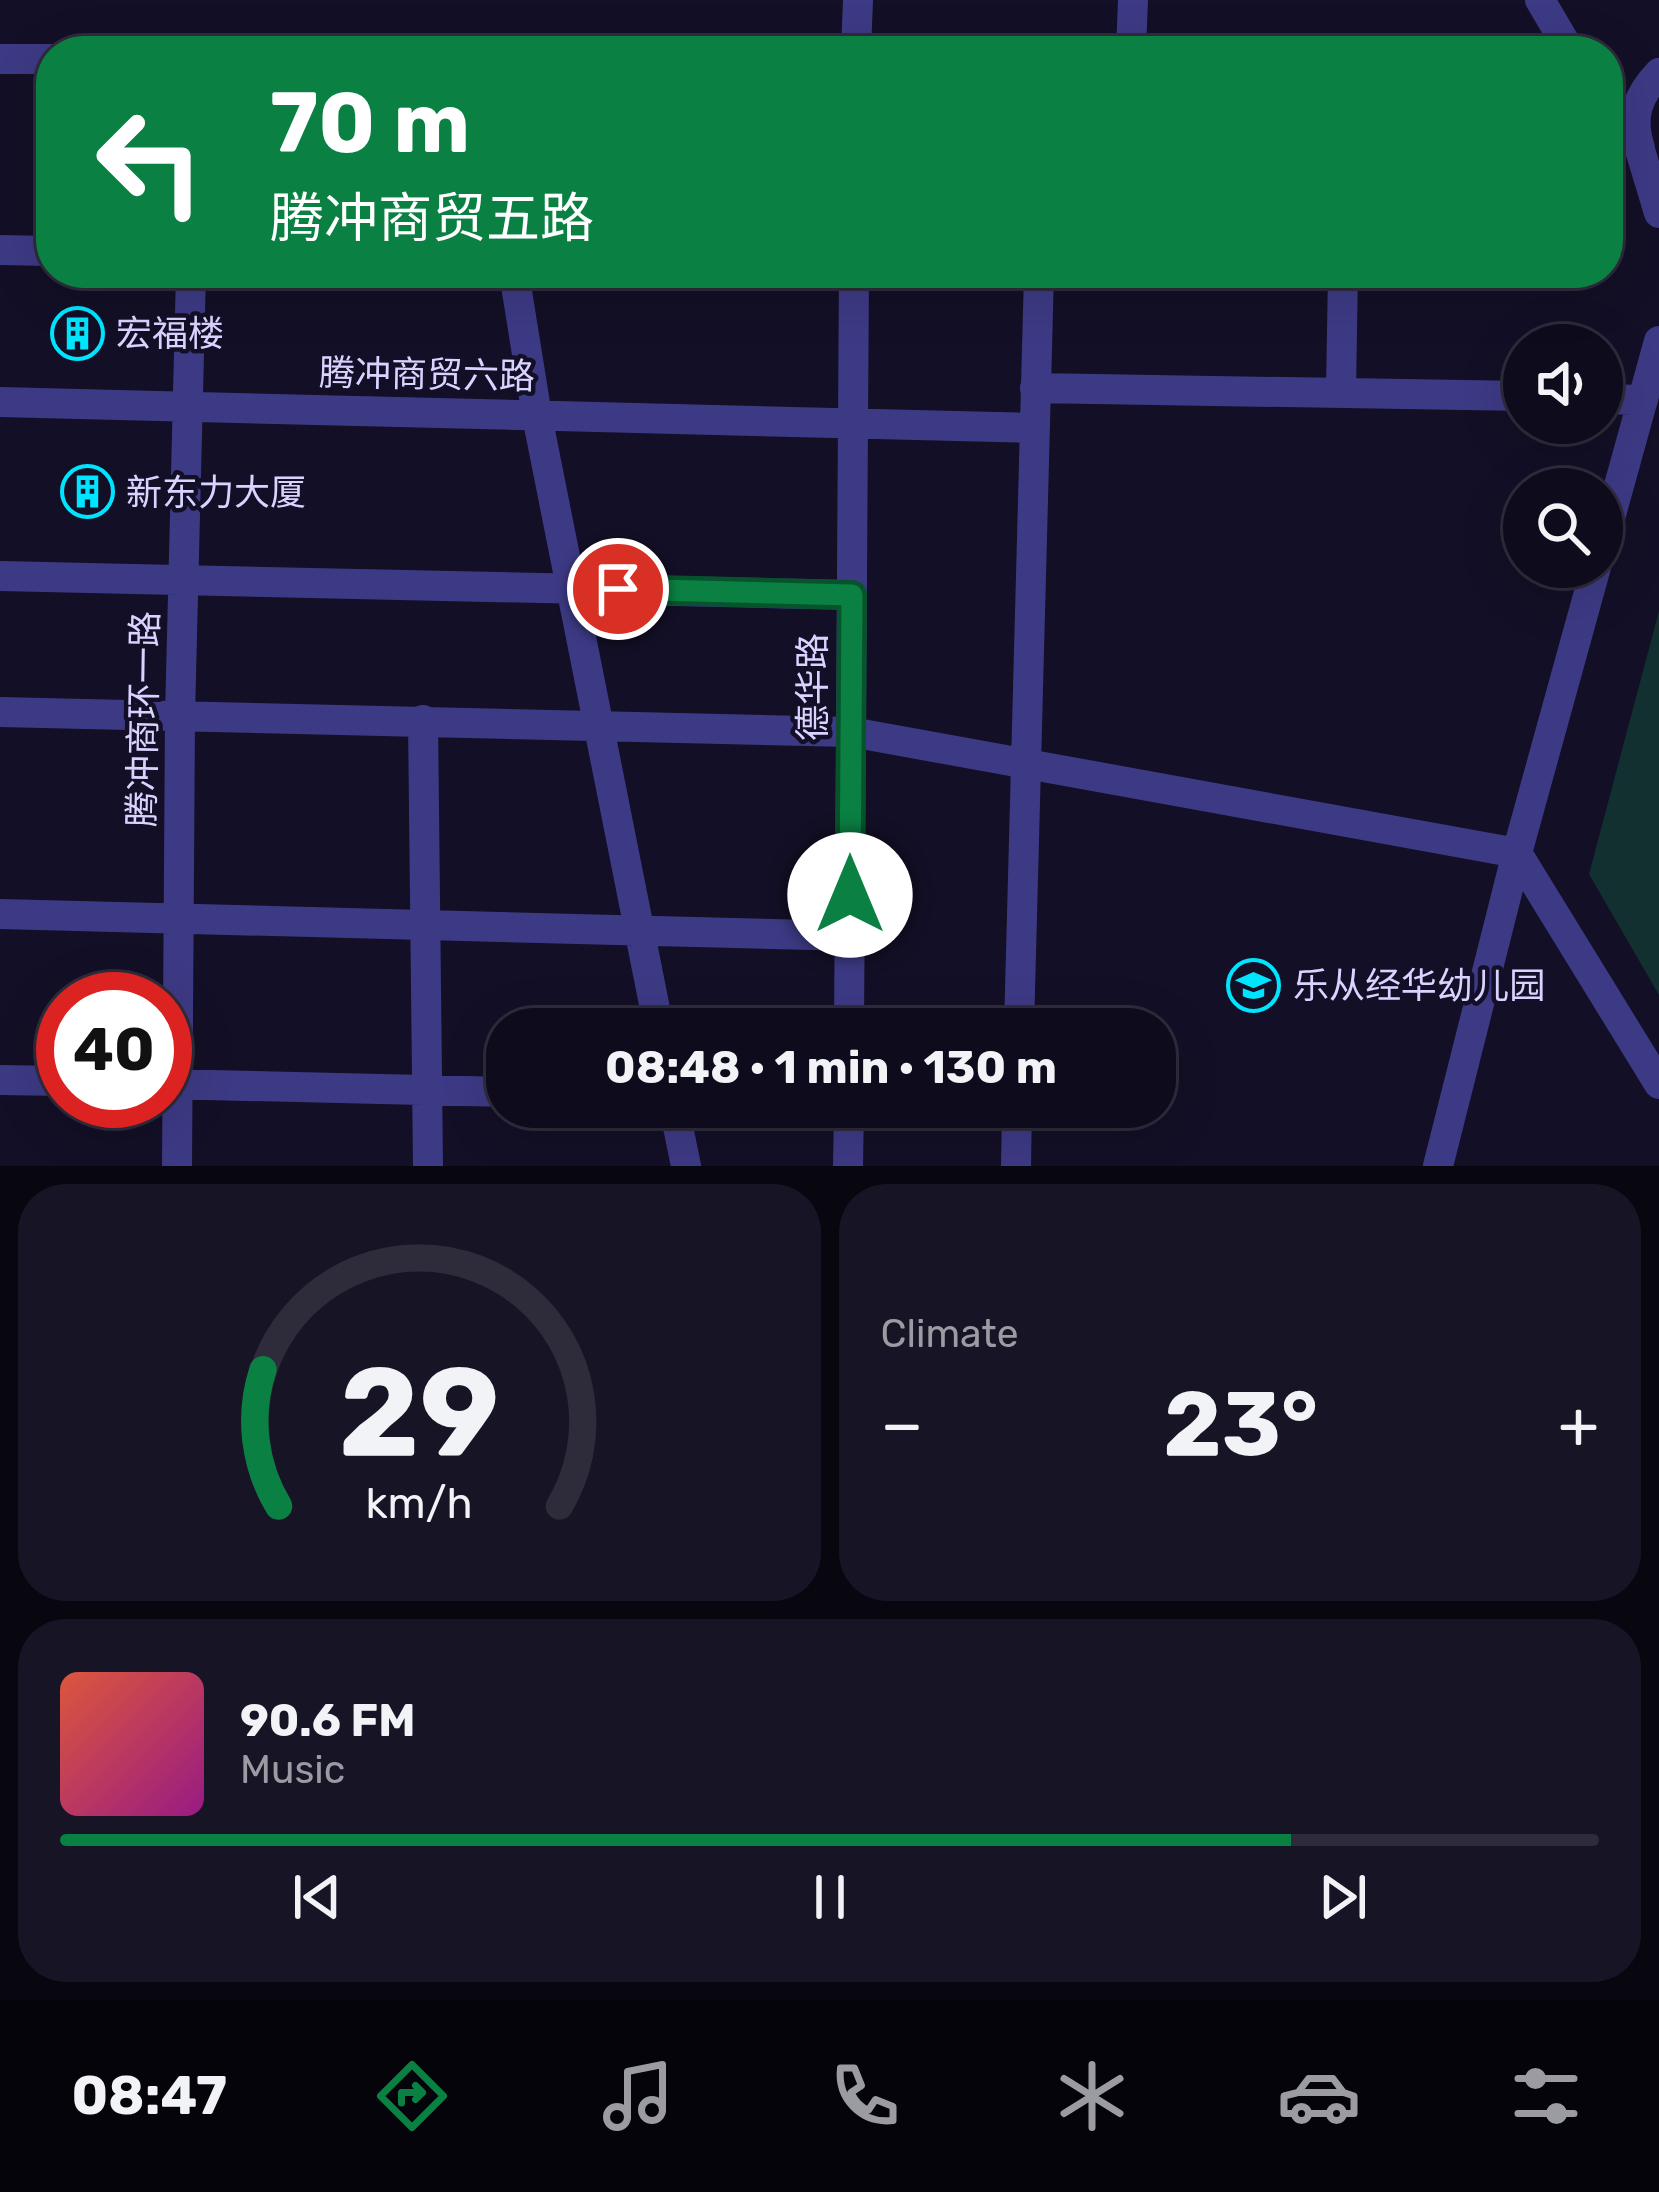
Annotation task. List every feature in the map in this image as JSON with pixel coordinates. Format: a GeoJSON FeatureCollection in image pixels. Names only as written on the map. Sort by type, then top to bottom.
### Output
{"type":"FeatureCollection","features":[{"type":"Feature","properties":{"kind":"street"},"geometry":{"type":"LineString","coordinates":[[857,36],[858,0]]}},
{"type":"Feature","properties":{"kind":"street"},"geometry":{"type":"LineString","coordinates":[[1131,36],[1132,0]]}},
{"type":"Feature","properties":{"kind":"street"},"geometry":{"type":"LineString","coordinates":[[1540,0],[1561,36]]}},
{"type":"Feature","properties":{"kind":"street"},"geometry":{"type":"LineString","coordinates":[[0,58],[36,59]]}},
{"type":"Feature","properties":{"kind":"street"},"geometry":{"type":"LineString","coordinates":[[1659,73],[1644,88],[1634,130],[1650,161],[1659,213]]}},
{"type":"Feature","properties":{"kind":"street"},"geometry":{"type":"LineString","coordinates":[[1623,127],[1650,161]]}},
{"type":"Feature","properties":{"kind":"street"},"geometry":{"type":"LineString","coordinates":[[1623,141],[1650,161]]}},
{"type":"Feature","properties":{"kind":"street"},"geometry":{"type":"LineString","coordinates":[[0,250],[36,251]]}},
{"type":"Feature","properties":{"kind":"street","name":"腾冲商环一路"},"geometry":{"type":"LineString","coordinates":[[176,972],[191,288]]}},
{"type":"Feature","properties":{"kind":"street"},"geometry":{"type":"LineString","coordinates":[[516,288],[537,416],[654,1008]]}},
{"type":"Feature","properties":{"kind":"street","name":"德华路"},"geometry":{"type":"LineString","coordinates":[[849,1008],[854,288]]}},
{"type":"Feature","properties":{"kind":"street"},"geometry":{"type":"LineString","coordinates":[[1019,1008],[1038,288]]}},
{"type":"Feature","properties":{"kind":"street"},"geometry":{"type":"LineString","coordinates":[[1341,390],[1343,288]]}},
{"type":"Feature","properties":{"kind":"street"},"geometry":{"type":"LineString","coordinates":[[1623,470],[1659,341]]}},
{"type":"Feature","properties":{"kind":"street"},"geometry":{"type":"LineString","coordinates":[[1035,388],[1503,395]]}},
{"type":"Feature","properties":{"kind":"street"},"geometry":{"type":"LineString","coordinates":[[1623,400],[1642,400]]}},
{"type":"Feature","properties":{"kind":"street","name":"腾冲商贸六路"},"geometry":{"type":"LineString","coordinates":[[0,402],[1034,428]]}},
{"type":"Feature","properties":{"kind":"street"},"geometry":{"type":"LineString","coordinates":[[0,576],[852,595]]}},
{"type":"Feature","properties":{"kind":"street"},"geometry":{"type":"LineString","coordinates":[[1438,1166],[1590,588]]}},
{"type":"Feature","properties":{"kind":"street"},"geometry":{"type":"LineString","coordinates":[[0,712],[851,732],[1517,853],[1659,1084]]}},
{"type":"Feature","properties":{"kind":"street"},"geometry":{"type":"LineString","coordinates":[[423,720],[428,1166]]}},
{"type":"Feature","properties":{"kind":"street"},"geometry":{"type":"LineString","coordinates":[[0,914],[850,936]]}},
{"type":"Feature","properties":{"kind":"street"},"geometry":{"type":"LineString","coordinates":[[0,1080],[36,1081]]}},
{"type":"Feature","properties":{"kind":"street"},"geometry":{"type":"LineString","coordinates":[[192,1084],[486,1091]]}},
{"type":"Feature","properties":{"kind":"street","name":"腾冲商环一路"},"geometry":{"type":"LineString","coordinates":[[174,1128],[177,1166]]}},
{"type":"Feature","properties":{"kind":"street"},"geometry":{"type":"LineString","coordinates":[[678,1128],[686,1166]]}},
{"type":"Feature","properties":{"kind":"street"},"geometry":{"type":"LineString","coordinates":[[848,1166],[849,1128]]}},
{"type":"Feature","properties":{"kind":"street"},"geometry":{"type":"LineString","coordinates":[[1016,1166],[1017,1128]]}},
{"type":"Feature","properties":{"kind":"green space"},"geometry":{"type":"Polygon","coordinates":[[[1659,611],[1659,995],[1589,874],[1659,611]]]}},
{"type":"Feature","properties":{"kind":"place","name":"宏福楼"},"geometry":{"type":"Point","coordinates":[77,333]}},
{"type":"Feature","properties":{"kind":"place","name":"新东力大厦"},"geometry":{"type":"Point","coordinates":[87,492]}},
{"type":"Feature","properties":{"kind":"place","name":"乐从经华幼儿园"},"geometry":{"type":"Point","coordinates":[1254,985]}},
{"type":"Feature","properties":{"kind":"route"},"geometry":{"type":"LineString","coordinates":[[618,589],[852,595],[850,895]]}}]}
